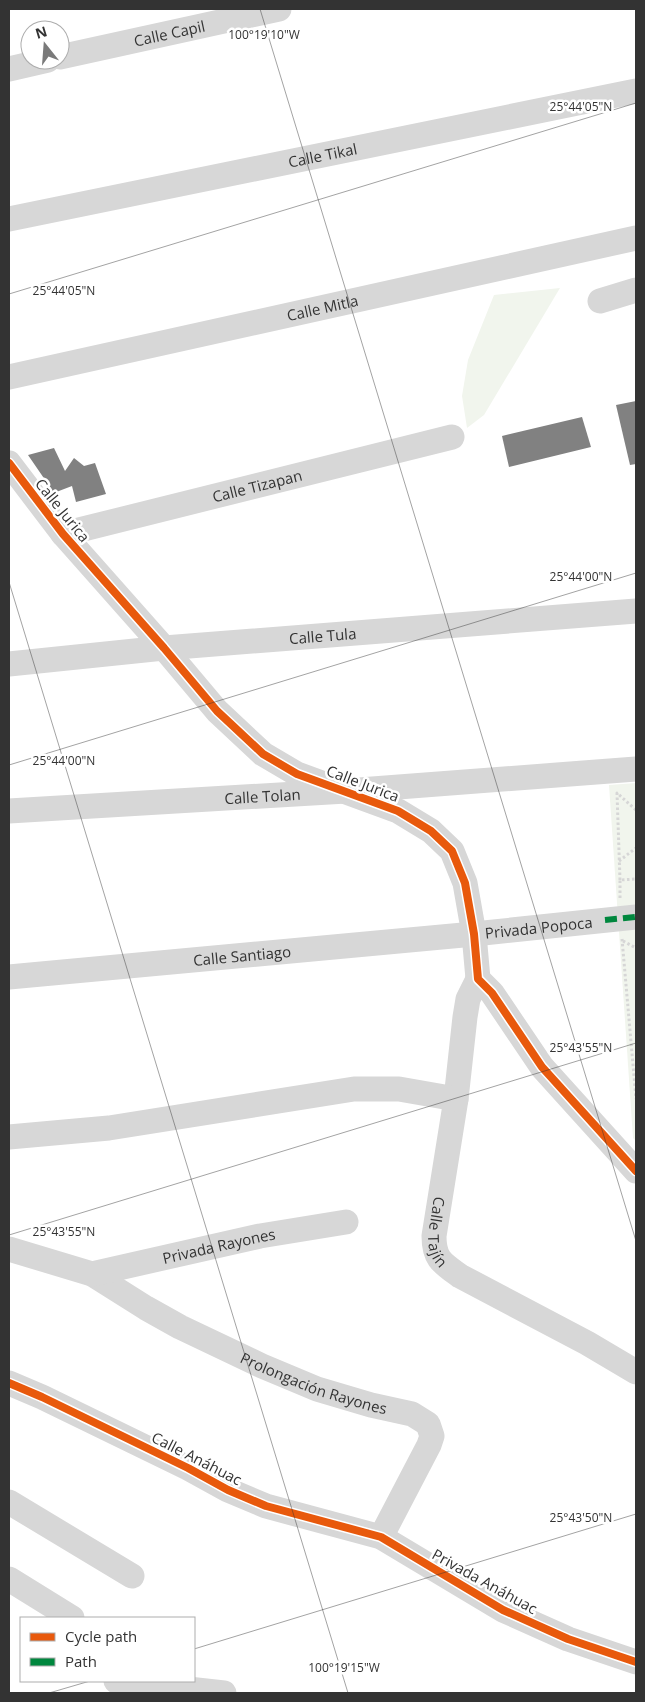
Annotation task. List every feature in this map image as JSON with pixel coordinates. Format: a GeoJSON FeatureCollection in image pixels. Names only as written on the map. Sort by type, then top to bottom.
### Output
{"type":"FeatureCollection","features":[{"type":"Feature","properties":{"kind":"street","name":"Calle Capil"},"geometry":{"type":"LineString","coordinates":[[70,55],[279,9]]}},
{"type":"Feature","properties":{"kind":"street","name":"Calle Tikal"},"geometry":{"type":"LineString","coordinates":[[9,219],[636,91]]}},
{"type":"Feature","properties":{"kind":"street","name":"Calle Mitla"},"geometry":{"type":"LineString","coordinates":[[9,377],[636,238]]}},
{"type":"Feature","properties":{"kind":"street"},"geometry":{"type":"LineString","coordinates":[[600,301],[636,290]]}},
{"type":"Feature","properties":{"kind":"street","name":"Calle Tizapan"},"geometry":{"type":"LineString","coordinates":[[62,534],[452,437]]}},
{"type":"Feature","properties":{"kind":"street","name":"Calle Jurica"},"geometry":{"type":"LineString","coordinates":[[9,463],[62,534],[164,648],[217,711],[263,754],[297,774],[398,811],[431,831],[452,851],[465,883],[474,934],[478,979]]}},
{"type":"Feature","properties":{"kind":"street","name":"Calle Tula"},"geometry":{"type":"LineString","coordinates":[[9,664],[164,648],[636,611]]}},
{"type":"Feature","properties":{"kind":"street","name":"Calle Tolan"},"geometry":{"type":"LineString","coordinates":[[9,811],[346,791],[636,769]]}},
{"type":"Feature","properties":{"kind":"street","name":"Privada Popoca"},"geometry":{"type":"LineString","coordinates":[[474,934],[621,924]]}},
{"type":"Feature","properties":{"kind":"street","name":"Calle Santiago"},"geometry":{"type":"LineString","coordinates":[[9,977],[474,934]]}},
{"type":"Feature","properties":{"kind":"street"},"geometry":{"type":"LineString","coordinates":[[478,979],[492,993],[542,1067],[636,1171]]}},
{"type":"Feature","properties":{"kind":"street","name":"Calle Tajín"},"geometry":{"type":"LineString","coordinates":[[478,979],[468,999],[465,1017],[456,1099],[434,1236],[436,1256],[442,1263],[460,1276],[587,1342],[636,1372]]}},
{"type":"Feature","properties":{"kind":"street"},"geometry":{"type":"LineString","coordinates":[[9,1136],[109,1128],[354,1089],[400,1089],[456,1099]]}},
{"type":"Feature","properties":{"kind":"street","name":"Privada Rayones"},"geometry":{"type":"LineString","coordinates":[[92,1274],[240,1240],[346,1222]]}},
{"type":"Feature","properties":{"kind":"street"},"geometry":{"type":"LineString","coordinates":[[9,1249],[92,1274]]}},
{"type":"Feature","properties":{"kind":"street","name":"Prolongación Rayones"},"geometry":{"type":"LineString","coordinates":[[92,1274],[180,1327],[269,1369],[317,1389],[362,1403],[412,1414],[424,1420],[428,1424],[432,1436],[429,1445],[382,1537]]}},
{"type":"Feature","properties":{"kind":"street","name":"Calle Anáhuac"},"geometry":{"type":"LineString","coordinates":[[9,1383],[51,1401],[251,1500],[266,1506],[382,1537]]}},
{"type":"Feature","properties":{"kind":"street"},"geometry":{"type":"LineString","coordinates":[[9,1502],[132,1576]]}},
{"type":"Feature","properties":{"kind":"street","name":"Privada Anáhuac"},"geometry":{"type":"LineString","coordinates":[[382,1537],[503,1610],[568,1639],[636,1662]]}},
{"type":"Feature","properties":{"kind":"street"},"geometry":{"type":"LineString","coordinates":[[9,1579],[70,1617]]}},
{"type":"Feature","properties":{"kind":"street"},"geometry":{"type":"LineString","coordinates":[[125,1682],[224,1693]]}},
{"type":"Feature","properties":{"kind":"path"},"geometry":{"type":"LineString","coordinates":[[636,810],[617,793],[621,924],[636,1099]]}},
{"type":"Feature","properties":{"kind":"path"},"geometry":{"type":"LineString","coordinates":[[619,862],[636,848]]}},
{"type":"Feature","properties":{"kind":"path"},"geometry":{"type":"LineString","coordinates":[[620,880],[636,879]]}},
{"type":"Feature","properties":{"kind":"path"},"geometry":{"type":"LineString","coordinates":[[621,924],[636,948]]}},
{"type":"Feature","properties":{"kind":"shaded area"},"geometry":{"type":"Polygon","coordinates":[[[560,288],[484,415],[467,428],[462,396],[468,360],[494,295],[560,288]]]}},
{"type":"Feature","properties":{"kind":"shaded area"},"geometry":{"type":"Polygon","coordinates":[[[636,783],[636,1141],[633,1138],[609,785],[636,783]]]}},
{"type":"Feature","properties":{"kind":"building"},"geometry":{"type":"Polygon","coordinates":[[[636,401],[636,464],[630,465],[616,405],[636,401]]]}},
{"type":"Feature","properties":{"kind":"building"},"geometry":{"type":"Polygon","coordinates":[[[582,417],[591,447],[509,467],[502,436],[582,417]]]}},
{"type":"Feature","properties":{"kind":"building"},"geometry":{"type":"Polygon","coordinates":[[[54,448],[65,471],[74,458],[84,466],[95,463],[106,494],[76,502],[72,486],[51,494],[52,490],[28,455],[54,448]]]}},
{"type":"Feature","properties":{"kind":"marked path"},"geometry":{"type":"LineString","coordinates":[[605,920],[636,917]]}},
{"type":"Feature","properties":{"kind":"cycle path"},"geometry":{"type":"LineString","coordinates":[[9,463],[63,534],[217,711],[263,754],[297,774],[398,811],[431,831],[452,851],[465,883],[474,934],[478,979],[492,993],[542,1067],[636,1171]]}},
{"type":"Feature","properties":{"kind":"cycle path"},"geometry":{"type":"LineString","coordinates":[[9,1383],[42,1397],[188,1468],[228,1490],[266,1506],[381,1537],[503,1610],[568,1639],[636,1662]]}}]}
